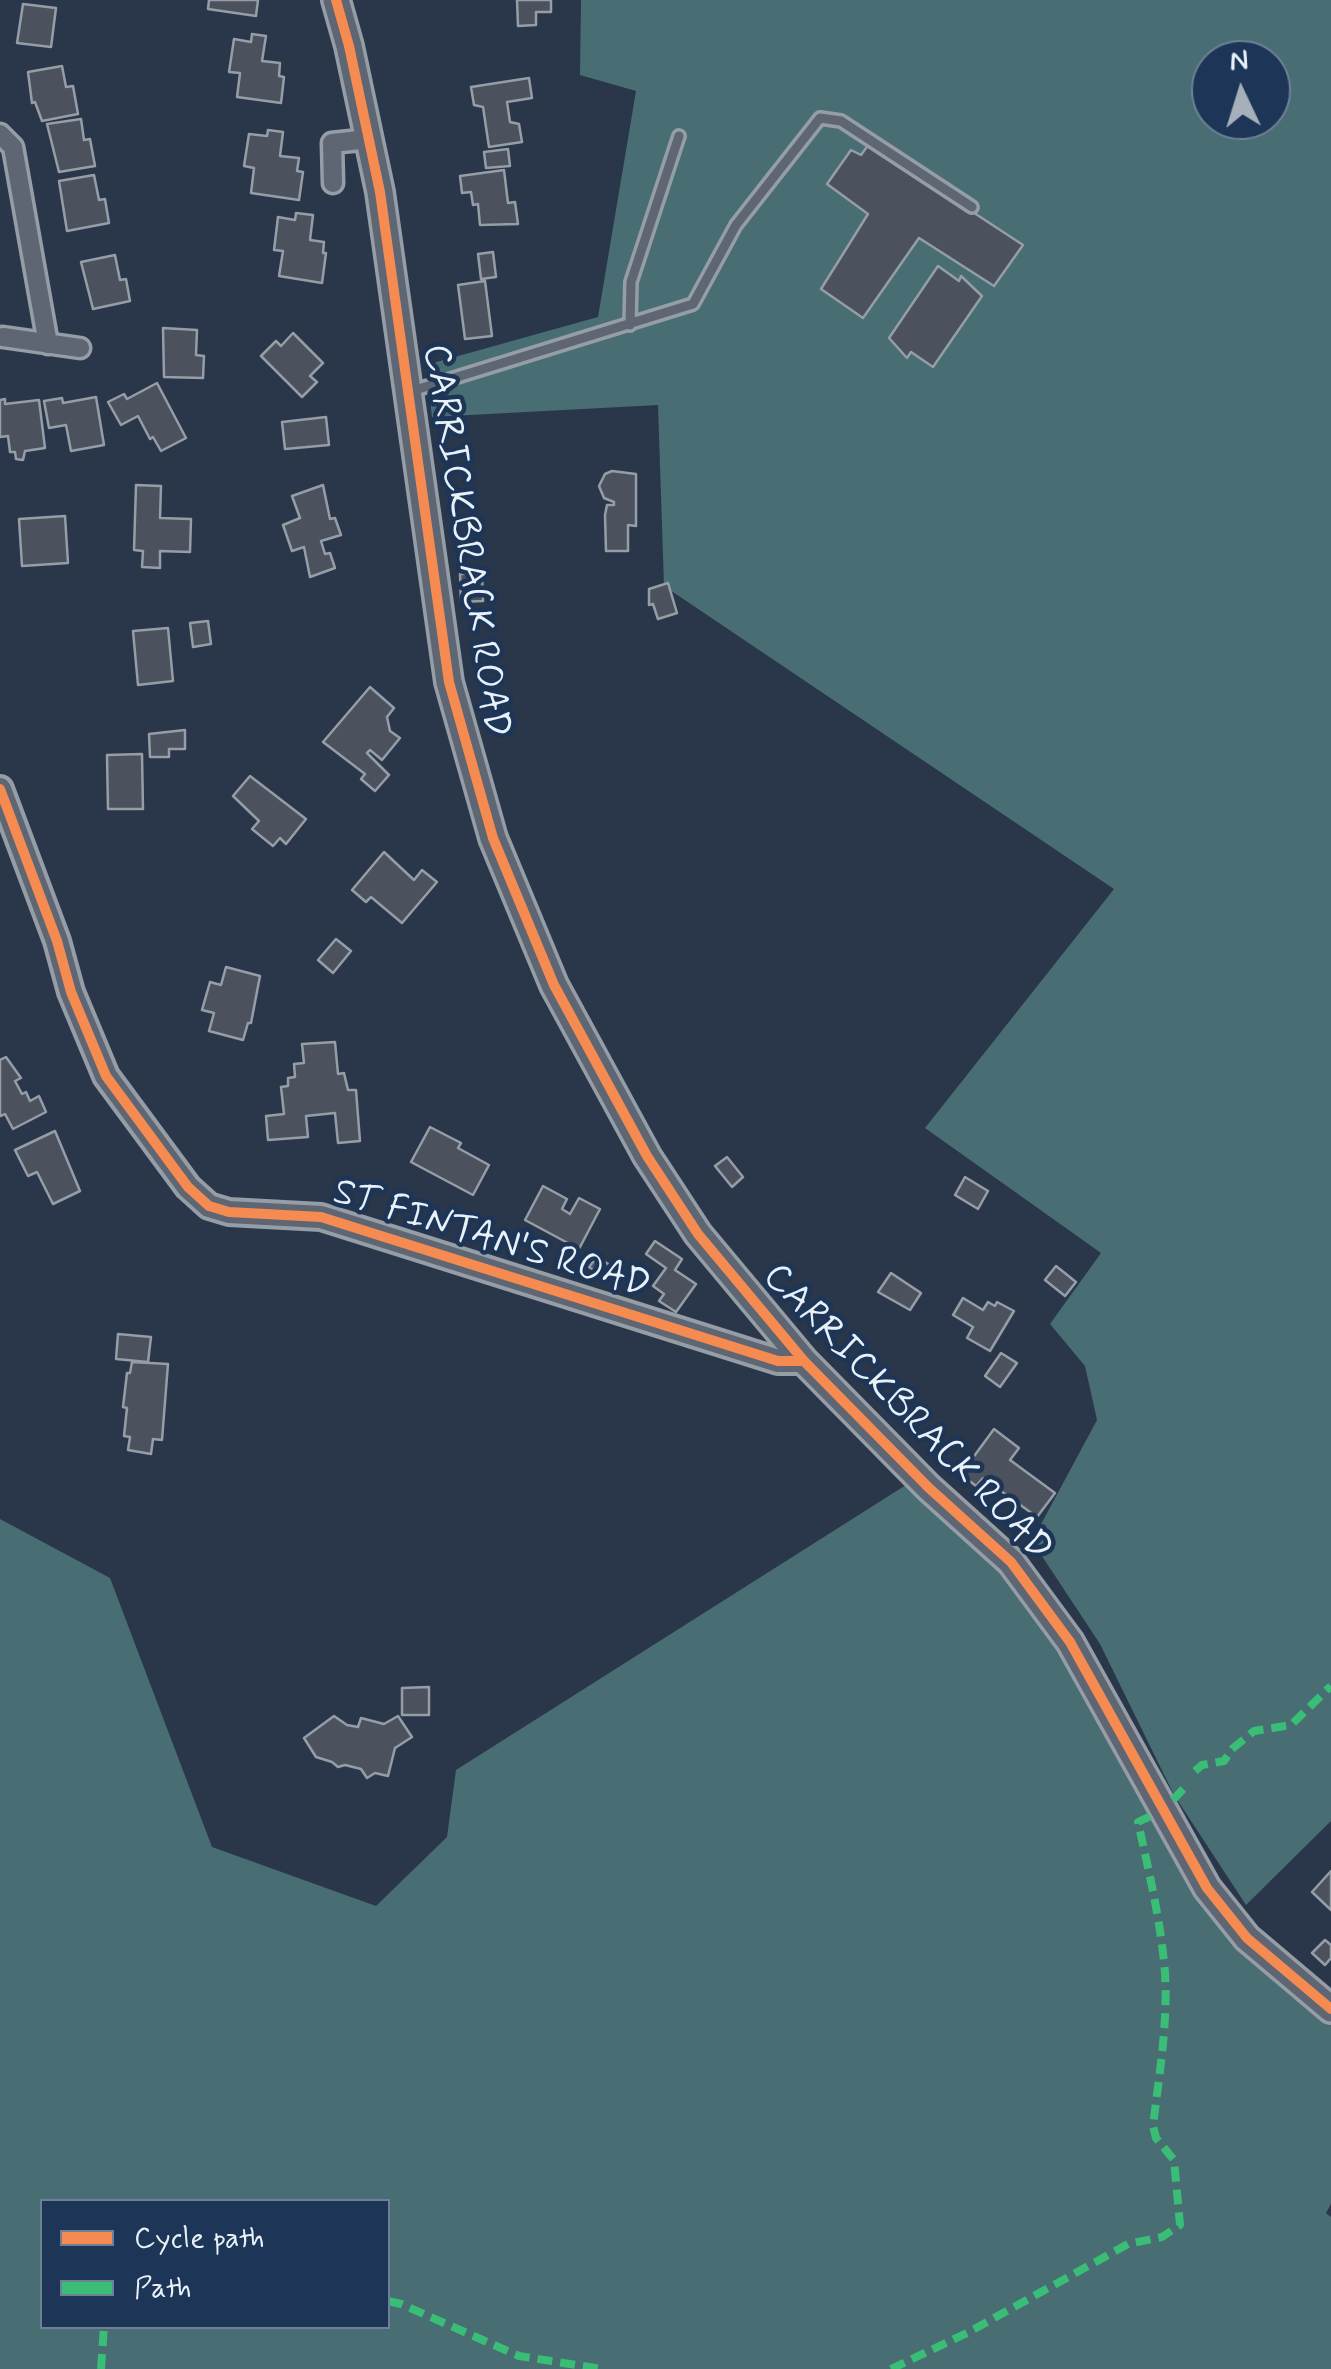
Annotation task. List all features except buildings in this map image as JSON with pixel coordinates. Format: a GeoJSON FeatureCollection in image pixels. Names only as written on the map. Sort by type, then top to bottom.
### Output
{"type":"FeatureCollection","features":[{"type":"Feature","properties":{"kind":"main road","name":"CARRICKBRACK ROAD"},"geometry":{"type":"LineString","coordinates":[[336,0],[380,192],[449,682],[492,838],[554,984],[647,1156],[698,1234],[804,1361],[929,1488],[1011,1562],[1070,1642],[1207,1888],[1247,1938],[1331,2009]]}},
{"type":"Feature","properties":{"kind":"street"},"geometry":{"type":"LineString","coordinates":[[0,134],[13,148],[48,344]]}},
{"type":"Feature","properties":{"kind":"street"},"geometry":{"type":"LineString","coordinates":[[334,183],[332,143],[369,139]]}},
{"type":"Feature","properties":{"kind":"street"},"geometry":{"type":"LineString","coordinates":[[2,337],[80,348]]}},
{"type":"Feature","properties":{"kind":"street","name":"ST FINTAN'S ROAD"},"geometry":{"type":"LineString","coordinates":[[0,788],[71,992],[106,1076],[188,1187],[209,1206],[229,1212],[321,1217],[778,1362],[804,1361]]}},
{"type":"Feature","properties":{"kind":"lane"},"geometry":{"type":"LineString","coordinates":[[410,392],[693,304],[736,225],[820,118],[841,122],[972,206]]}},
{"type":"Feature","properties":{"kind":"lane"},"geometry":{"type":"LineString","coordinates":[[630,326],[632,282],[679,136]]}},
{"type":"Feature","properties":{"kind":"green space"},"geometry":{"type":"Polygon","coordinates":[[[581,0],[1331,0],[1331,1821],[1246,1905],[1174,1795],[1100,1644],[1032,1541],[1097,1420],[1085,1366],[1050,1324],[1101,1253],[925,1128],[1114,889],[664,586],[658,405],[432,417],[426,365],[598,317],[636,91],[580,75],[581,0]]]}},
{"type":"Feature","properties":{"kind":"green space"},"geometry":{"type":"Polygon","coordinates":[[[906,1485],[999,1559],[1065,1660],[1145,1807],[1250,1957],[1331,2021],[1331,2204],[1326,2213],[1331,2217],[1331,2369],[0,2369],[0,1519],[110,1578],[212,1847],[376,1906],[447,1837],[456,1770],[906,1485]]]}},
{"type":"Feature","properties":{"kind":"marked path"},"geometry":{"type":"LineString","coordinates":[[1195,1771],[1202,1765],[1224,1761],[1254,1731],[1291,1725],[1331,1686]]}},
{"type":"Feature","properties":{"kind":"marked path"},"geometry":{"type":"LineString","coordinates":[[1173,1800],[1186,1786]]}},
{"type":"Feature","properties":{"kind":"marked path"},"geometry":{"type":"LineString","coordinates":[[891,2369],[967,2333],[1128,2244],[1162,2237],[1180,2225],[1174,2160],[1156,2138],[1153,2126],[1166,1992],[1158,1916],[1138,1822],[1155,1814]]}},
{"type":"Feature","properties":{"kind":"marked path"},"geometry":{"type":"LineString","coordinates":[[390,2301],[519,2356],[602,2369]]}},
{"type":"Feature","properties":{"kind":"marked path"},"geometry":{"type":"LineString","coordinates":[[101,2369],[104,2329]]}},
{"type":"Feature","properties":{"kind":"cycle path"},"geometry":{"type":"LineString","coordinates":[[336,0],[380,192],[449,682],[493,838],[554,985],[647,1156],[698,1234],[804,1361],[929,1488],[1011,1562],[1070,1642],[1207,1888],[1247,1938],[1331,2009]]}},
{"type":"Feature","properties":{"kind":"cycle path"},"geometry":{"type":"LineString","coordinates":[[0,789],[57,941],[71,992],[106,1076],[188,1187],[209,1206],[229,1212],[321,1217],[778,1361],[804,1361]]}}]}
